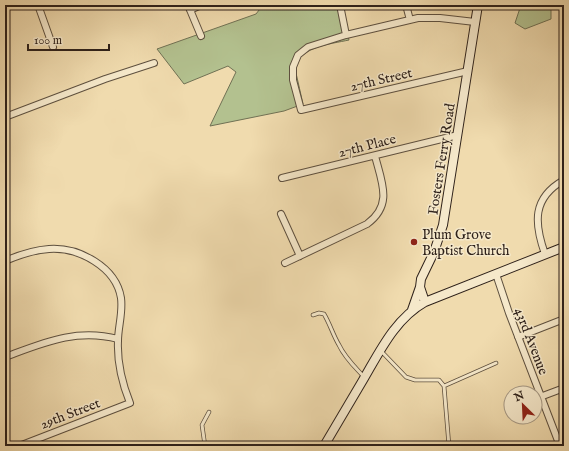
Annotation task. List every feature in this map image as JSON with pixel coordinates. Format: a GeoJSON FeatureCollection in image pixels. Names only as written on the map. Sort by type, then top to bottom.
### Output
{"type":"FeatureCollection","features":[{"type":"Feature","properties":{"kind":"street"},"geometry":{"type":"LineString","coordinates":[[38,5],[53,47]]}},
{"type":"Feature","properties":{"kind":"street"},"geometry":{"type":"LineString","coordinates":[[201,5],[189,7],[201,36]]}},
{"type":"Feature","properties":{"kind":"street"},"geometry":{"type":"LineString","coordinates":[[340,5],[346,35],[428,17],[475,22]]}},
{"type":"Feature","properties":{"kind":"street"},"geometry":{"type":"LineString","coordinates":[[406,5],[410,20]]}},
{"type":"Feature","properties":{"kind":"street","name":"Fosters Ferry Road"},"geometry":{"type":"LineString","coordinates":[[412,310],[420,287],[421,279],[434,252],[443,226],[478,5]]}},
{"type":"Feature","properties":{"kind":"street","name":"27th Street"},"geometry":{"type":"LineString","coordinates":[[346,35],[314,44],[302,50],[295,60],[292,73],[295,92],[301,110],[468,71]]}},
{"type":"Feature","properties":{"kind":"street"},"geometry":{"type":"LineString","coordinates":[[5,117],[105,79],[154,63]]}},
{"type":"Feature","properties":{"kind":"street","name":"27th Place"},"geometry":{"type":"LineString","coordinates":[[282,178],[458,136]]}},
{"type":"Feature","properties":{"kind":"street"},"geometry":{"type":"LineString","coordinates":[[285,263],[367,224],[377,216],[381,210],[383,196],[375,156]]}},
{"type":"Feature","properties":{"kind":"street"},"geometry":{"type":"LineString","coordinates":[[546,254],[539,232],[538,213],[545,195],[554,186],[564,180]]}},
{"type":"Feature","properties":{"kind":"street"},"geometry":{"type":"LineString","coordinates":[[281,214],[300,256]]}},
{"type":"Feature","properties":{"kind":"street"},"geometry":{"type":"LineString","coordinates":[[324,446],[380,350],[398,324],[412,310],[425,302],[564,247]]}},
{"type":"Feature","properties":{"kind":"street"},"geometry":{"type":"LineString","coordinates":[[5,261],[34,251],[54,249],[79,253],[102,267],[111,276],[120,293],[121,312],[118,339],[106,336],[91,335],[59,338],[5,358]]}},
{"type":"Feature","properties":{"kind":"street","name":"43rd Avenue"},"geometry":{"type":"LineString","coordinates":[[496,274],[536,385]]}},
{"type":"Feature","properties":{"kind":"street"},"geometry":{"type":"LineString","coordinates":[[420,287],[425,302]]}},
{"type":"Feature","properties":{"kind":"street"},"geometry":{"type":"LineString","coordinates":[[518,337],[564,319]]}},
{"type":"Feature","properties":{"kind":"street","name":"29th Street"},"geometry":{"type":"LineString","coordinates":[[19,446],[130,403],[123,384],[119,364],[118,339]]}},
{"type":"Feature","properties":{"kind":"street"},"geometry":{"type":"LineString","coordinates":[[543,396],[564,388]]}},
{"type":"Feature","properties":{"kind":"street","name":"43rd Avenue"},"geometry":{"type":"LineString","coordinates":[[543,404],[560,446]]}},
{"type":"Feature","properties":{"kind":"lane"},"geometry":{"type":"LineString","coordinates":[[313,316],[319,313],[324,314],[330,324],[338,345],[347,360],[364,378]]}},
{"type":"Feature","properties":{"kind":"lane"},"geometry":{"type":"LineString","coordinates":[[380,350],[406,377],[415,380],[439,380],[444,386],[449,446]]}},
{"type":"Feature","properties":{"kind":"lane"},"geometry":{"type":"LineString","coordinates":[[444,386],[496,363]]}},
{"type":"Feature","properties":{"kind":"lane"},"geometry":{"type":"LineString","coordinates":[[204,446],[202,425],[209,412]]}},
{"type":"Feature","properties":{"kind":"green space"},"geometry":{"type":"Polygon","coordinates":[[[263,5],[341,5],[349,40],[315,48],[300,57],[297,64],[296,73],[303,104],[284,111],[210,126],[236,72],[228,66],[184,84],[157,49],[256,14],[263,5]]]}},
{"type":"Feature","properties":{"kind":"green space"},"geometry":{"type":"Polygon","coordinates":[[[521,5],[551,5],[551,19],[525,29],[515,23],[521,5]]]}},
{"type":"Feature","properties":{"kind":"place","name":"Plum Grove Baptist Church"},"geometry":{"type":"Point","coordinates":[414,242]}}]}
